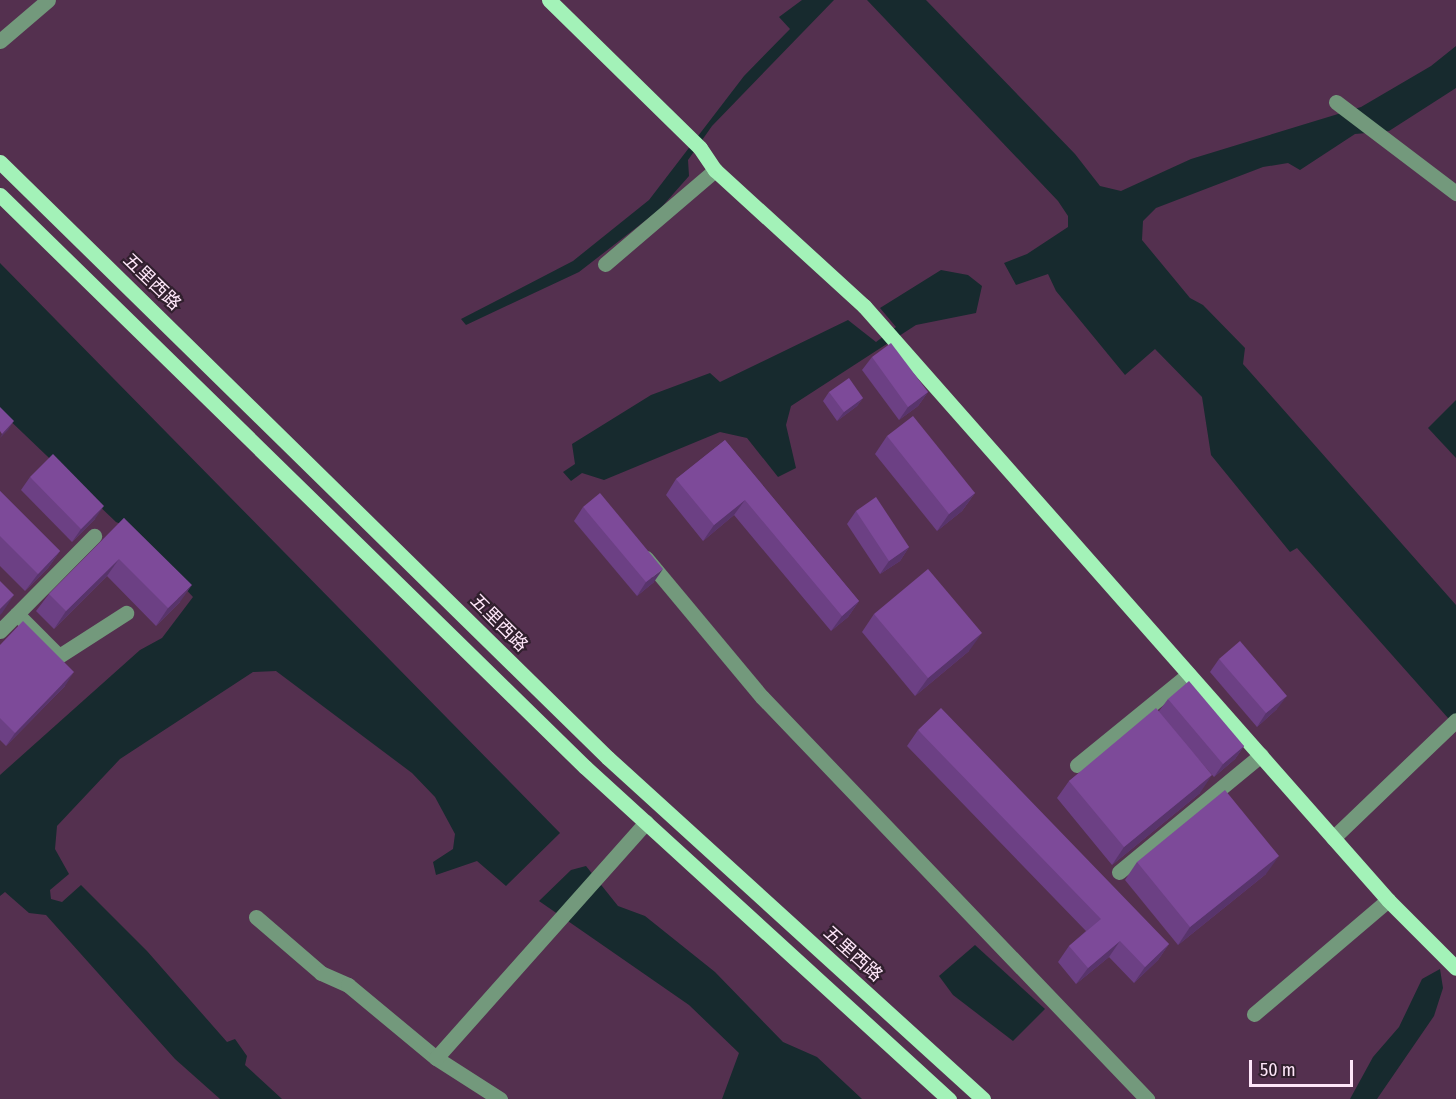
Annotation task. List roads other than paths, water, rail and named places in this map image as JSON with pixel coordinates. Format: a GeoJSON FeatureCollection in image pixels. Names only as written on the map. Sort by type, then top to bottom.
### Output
{"type":"FeatureCollection","features":[{"type":"Feature","properties":{"kind":"main road"},"geometry":{"type":"LineString","coordinates":[[549,0],[700,148],[715,170],[864,306],[1388,900],[1456,968]]}},
{"type":"Feature","properties":{"kind":"main road","name":"五里西路"},"geometry":{"type":"LineString","coordinates":[[0,162],[608,759],[983,1099]]}},
{"type":"Feature","properties":{"kind":"main road"},"geometry":{"type":"LineString","coordinates":[[0,195],[646,822],[949,1099]]}},
{"type":"Feature","properties":{"kind":"street"},"geometry":{"type":"LineString","coordinates":[[0,41],[48,0]]}},
{"type":"Feature","properties":{"kind":"street"},"geometry":{"type":"LineString","coordinates":[[1339,105],[1456,193]]}},
{"type":"Feature","properties":{"kind":"street"},"geometry":{"type":"LineString","coordinates":[[604,264],[715,170]]}},
{"type":"Feature","properties":{"kind":"street"},"geometry":{"type":"LineString","coordinates":[[0,631],[94,536]]}},
{"type":"Feature","properties":{"kind":"street"},"geometry":{"type":"LineString","coordinates":[[636,545],[762,697],[1147,1099]]}},
{"type":"Feature","properties":{"kind":"street"},"geometry":{"type":"LineString","coordinates":[[17,614],[59,656],[126,613]]}},
{"type":"Feature","properties":{"kind":"street"},"geometry":{"type":"LineString","coordinates":[[1077,765],[1189,674]]}},
{"type":"Feature","properties":{"kind":"street"},"geometry":{"type":"LineString","coordinates":[[1333,838],[1456,720]]}},
{"type":"Feature","properties":{"kind":"street"},"geometry":{"type":"LineString","coordinates":[[1119,872],[1261,755]]}},
{"type":"Feature","properties":{"kind":"street"},"geometry":{"type":"LineString","coordinates":[[436,1058],[560,922],[646,822]]}},
{"type":"Feature","properties":{"kind":"street"},"geometry":{"type":"LineString","coordinates":[[1254,1014],[1388,900]]}},
{"type":"Feature","properties":{"kind":"street"},"geometry":{"type":"LineString","coordinates":[[256,917],[321,973],[348,985],[436,1058],[500,1099]]}}]}
